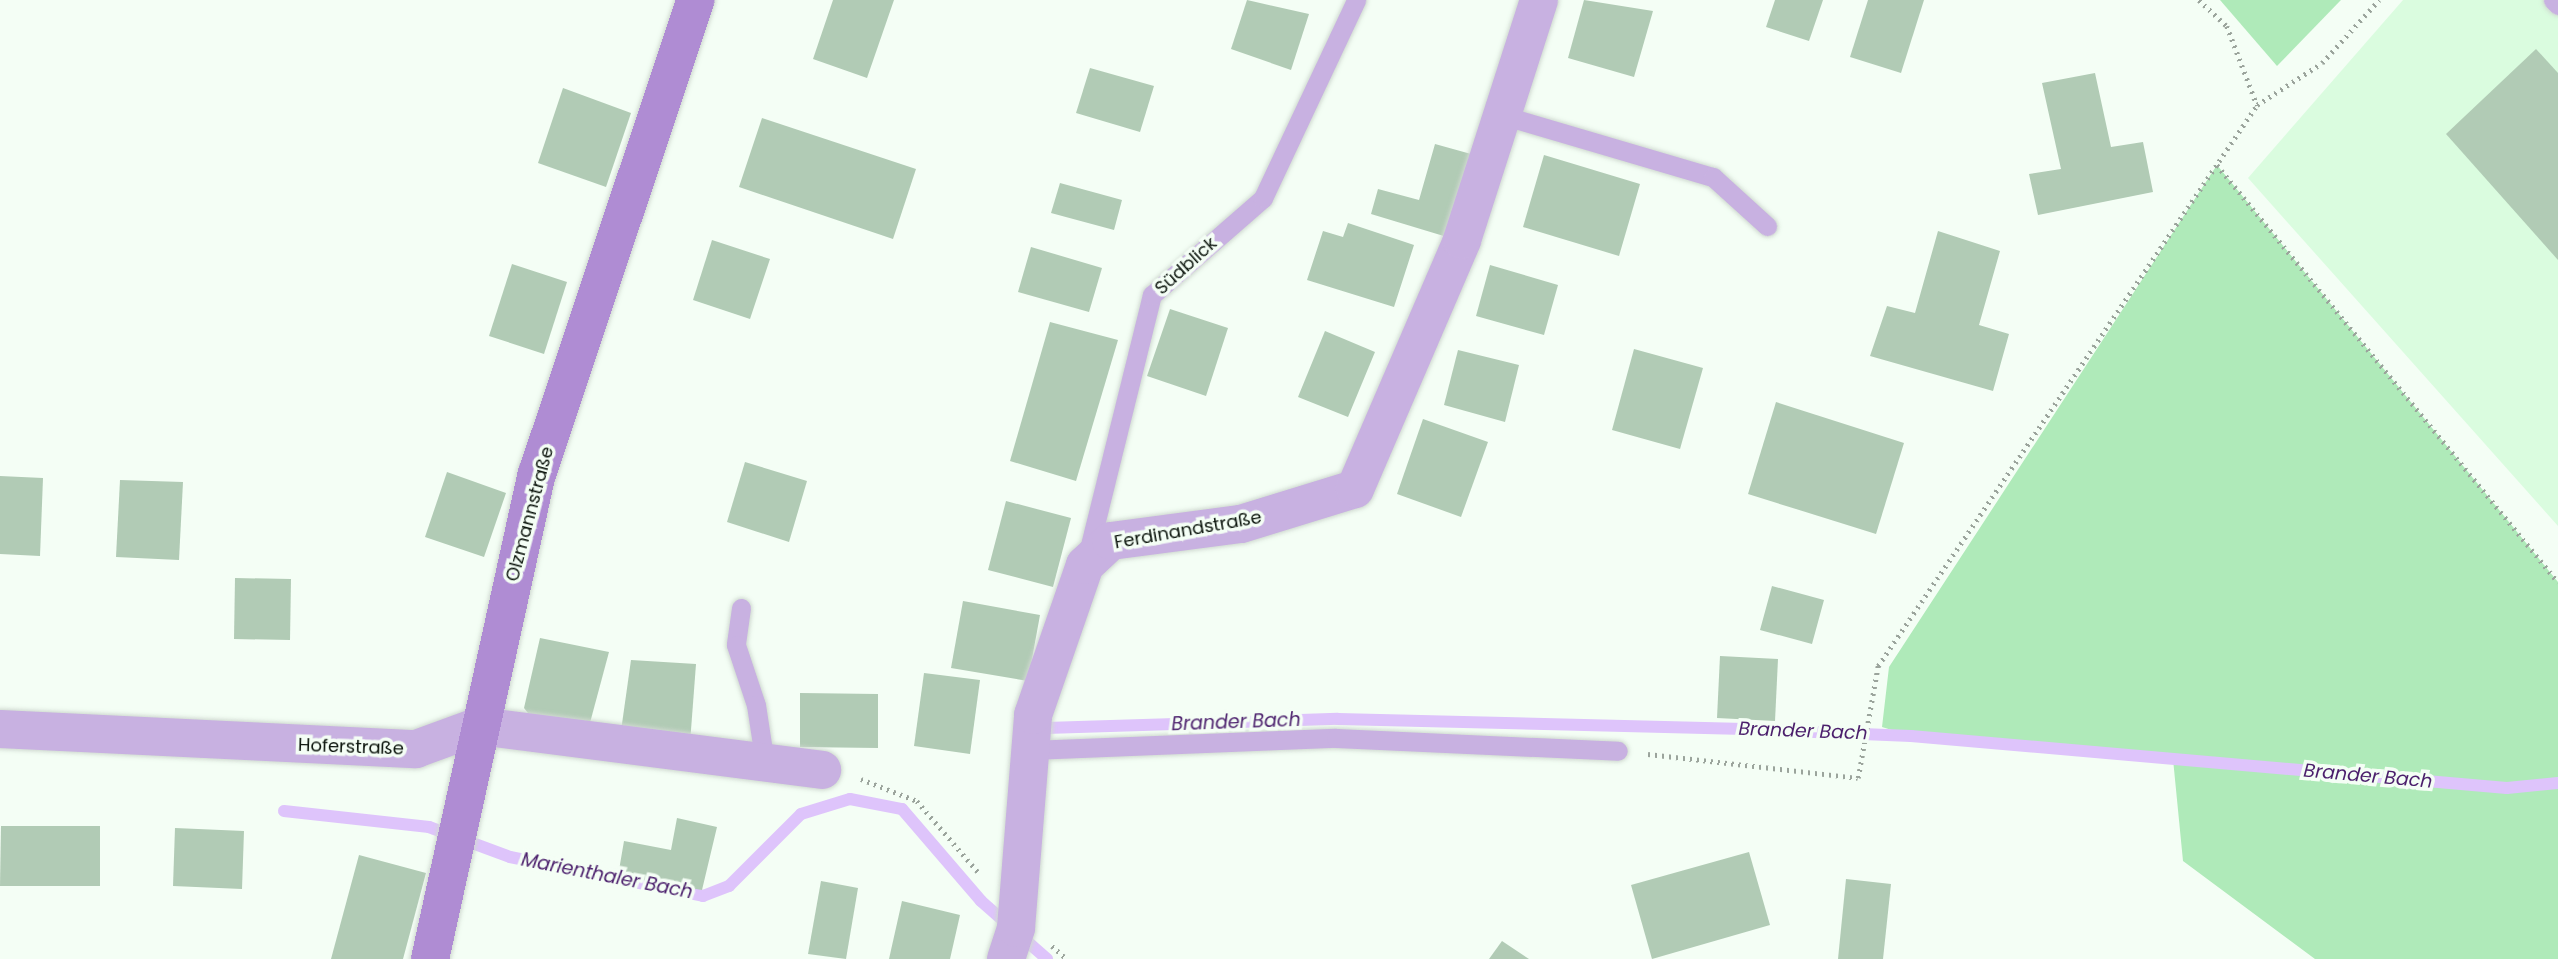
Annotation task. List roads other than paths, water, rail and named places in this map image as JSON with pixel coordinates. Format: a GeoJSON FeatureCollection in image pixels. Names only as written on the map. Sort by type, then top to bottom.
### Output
{"type":"FeatureCollection","features":[{"type":"Feature","properties":{"kind":"main road","name":"Olzmannstraße"},"geometry":{"type":"LineString","coordinates":[[430,959],[471,792],[479,726],[537,474],[696,0]]}},
{"type":"Feature","properties":{"kind":"street","name":"Ferdinandstraße"},"geometry":{"type":"LineString","coordinates":[[1012,937],[1033,715],[1085,565],[1111,541],[1241,524],[1355,489],[1462,240],[1539,0]]}},
{"type":"Feature","properties":{"kind":"street","name":"Hoferstraße"},"geometry":{"type":"LineString","coordinates":[[0,729],[416,748],[479,726],[821,770]]}},
{"type":"Feature","properties":{"kind":"lane","name":"Südblick"},"geometry":{"type":"LineString","coordinates":[[1085,565],[1152,295],[1263,198],[1356,0]]}},
{"type":"Feature","properties":{"kind":"lane"},"geometry":{"type":"LineString","coordinates":[[2553,0],[2558,5]]}},
{"type":"Feature","properties":{"kind":"lane"},"geometry":{"type":"LineString","coordinates":[[1502,115],[1713,177],[1767,226]]}},
{"type":"Feature","properties":{"kind":"lane"},"geometry":{"type":"LineString","coordinates":[[741,608],[736,646],[757,705],[765,764]]}},
{"type":"Feature","properties":{"kind":"lane"},"geometry":{"type":"LineString","coordinates":[[1031,750],[1336,738],[1618,751]]}},
{"type":"Feature","properties":{"kind":"waterway","name":"Brander Bach"},"geometry":{"type":"LineString","coordinates":[[1046,728],[1338,719],[1745,729],[1911,736],[2507,788],[2558,783]]}},
{"type":"Feature","properties":{"kind":"waterway","name":"Marienthaler Bach"},"geometry":{"type":"LineString","coordinates":[[284,811],[429,827],[510,857],[703,896],[729,886],[801,814],[850,799],[902,809],[981,901],[1047,959]]}}]}
